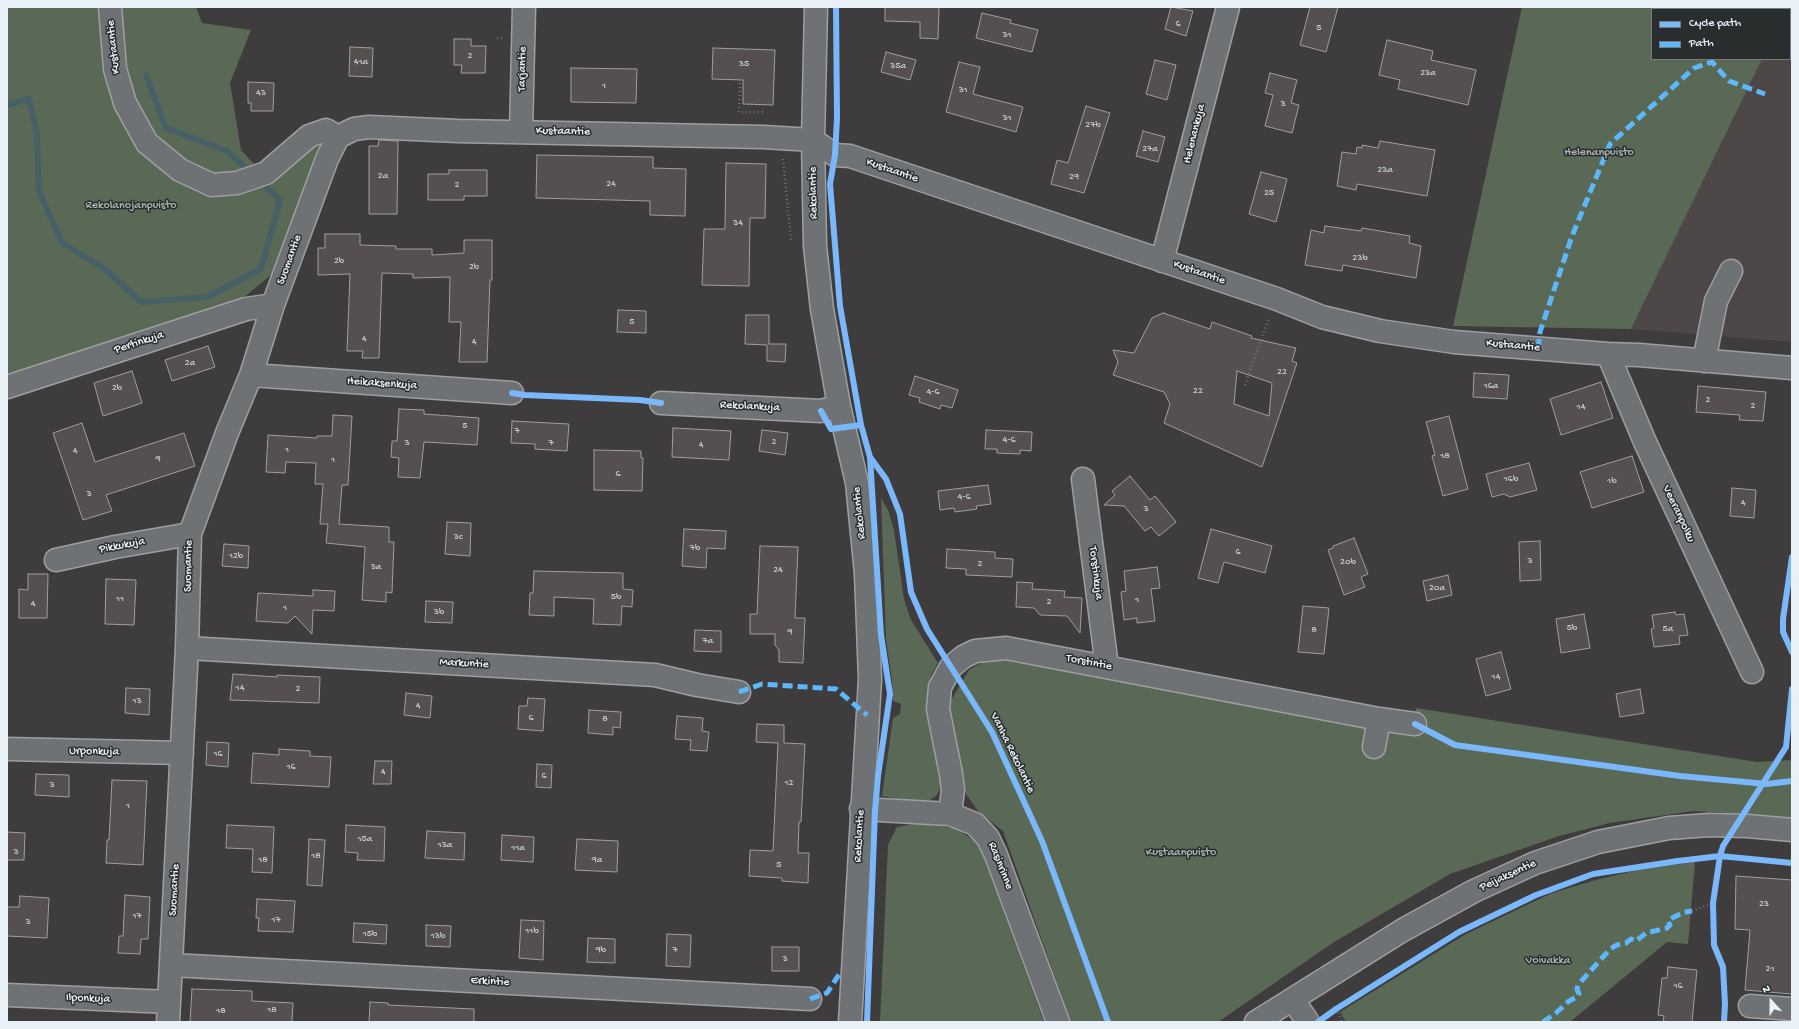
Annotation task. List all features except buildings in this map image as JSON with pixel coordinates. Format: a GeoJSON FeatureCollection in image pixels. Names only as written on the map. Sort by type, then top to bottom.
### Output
{"type":"FeatureCollection","features":[{"type":"Feature","properties":{"kind":"street","name":"Kustaantie"},"geometry":{"type":"LineString","coordinates":[[110,7],[115,69],[125,103],[148,143],[180,170],[212,185],[237,182],[266,173],[309,136],[326,130],[338,137],[354,129],[369,127],[813,140],[835,155],[850,156],[1277,299],[1322,317],[1387,332],[1454,342],[1639,355],[1792,368]]}},
{"type":"Feature","properties":{"kind":"street","name":"Tarjantie"},"geometry":{"type":"LineString","coordinates":[[521,132],[524,7]]}},
{"type":"Feature","properties":{"kind":"street","name":"Rekolantie"},"geometry":{"type":"LineString","coordinates":[[816,7],[813,140],[815,246],[822,309],[839,406],[857,483],[866,574],[870,679],[861,809],[850,1022]]}},
{"type":"Feature","properties":{"kind":"street","name":"Helenankuja"},"geometry":{"type":"LineString","coordinates":[[1162,261],[1228,7]]}},
{"type":"Feature","properties":{"kind":"street","name":"Suomantie"},"geometry":{"type":"LineString","coordinates":[[169,1012],[187,648],[190,534],[227,433],[251,374],[273,305],[327,159],[338,137]]}},
{"type":"Feature","properties":{"kind":"street"},"geometry":{"type":"LineString","coordinates":[[1704,361],[1716,301],[1731,271]]}},
{"type":"Feature","properties":{"kind":"street","name":"Pertinkuja"},"geometry":{"type":"LineString","coordinates":[[7,387],[246,309],[273,305]]}},
{"type":"Feature","properties":{"kind":"street","name":"Veeranpolku"},"geometry":{"type":"LineString","coordinates":[[1608,354],[1645,442],[1752,672]]}},
{"type":"Feature","properties":{"kind":"street","name":"Heikaksenkuja"},"geometry":{"type":"LineString","coordinates":[[251,374],[512,392]]}},
{"type":"Feature","properties":{"kind":"street","name":"Rekolankuja"},"geometry":{"type":"LineString","coordinates":[[661,403],[821,410],[839,406]]}},
{"type":"Feature","properties":{"kind":"street","name":"Torstinkuja"},"geometry":{"type":"LineString","coordinates":[[1083,479],[1107,667]]}},
{"type":"Feature","properties":{"kind":"street","name":"Pikkukuja"},"geometry":{"type":"LineString","coordinates":[[56,560],[115,547],[190,534]]}},
{"type":"Feature","properties":{"kind":"street","name":"Markuntie"},"geometry":{"type":"LineString","coordinates":[[187,648],[655,675],[697,685],[739,692]]}},
{"type":"Feature","properties":{"kind":"street","name":"Torstintie"},"geometry":{"type":"LineString","coordinates":[[950,814],[952,790],[951,774],[938,709],[940,687],[952,667],[963,657],[975,651],[1006,648],[1379,719],[1415,724]]}},
{"type":"Feature","properties":{"kind":"street"},"geometry":{"type":"LineString","coordinates":[[1374,747],[1379,719]]}},
{"type":"Feature","properties":{"kind":"street","name":"Urponkuja"},"geometry":{"type":"LineString","coordinates":[[7,749],[182,754]]}},
{"type":"Feature","properties":{"kind":"street","name":"Rasinrinne"},"geometry":{"type":"LineString","coordinates":[[861,809],[950,814],[974,824],[988,838],[1058,1022]]}},
{"type":"Feature","properties":{"kind":"street","name":"Peijaksentie"},"geometry":{"type":"LineString","coordinates":[[1256,1022],[1403,930],[1474,892],[1542,860],[1598,842],[1669,828],[1708,825],[1792,830]]}},
{"type":"Feature","properties":{"kind":"street","name":"Erkintie"},"geometry":{"type":"LineString","coordinates":[[171,966],[810,999]]}},
{"type":"Feature","properties":{"kind":"street","name":"Ilponkuja"},"geometry":{"type":"LineString","coordinates":[[7,995],[169,1012]]}},
{"type":"Feature","properties":{"kind":"street"},"geometry":{"type":"LineString","coordinates":[[1293,1000],[1308,1022]]}},
{"type":"Feature","properties":{"kind":"street"},"geometry":{"type":"LineString","coordinates":[[1750,1006],[1792,1009]]}},
{"type":"Feature","properties":{"kind":"path"},"geometry":{"type":"LineString","coordinates":[[740,83],[739,112],[764,112]]}},
{"type":"Feature","properties":{"kind":"path"},"geometry":{"type":"LineString","coordinates":[[782,138],[783,172],[791,240]]}},
{"type":"Feature","properties":{"kind":"path"},"geometry":{"type":"LineString","coordinates":[[783,172],[813,173]]}},
{"type":"Feature","properties":{"kind":"path"},"geometry":{"type":"LineString","coordinates":[[1244,385],[1277,299]]}},
{"type":"Feature","properties":{"kind":"path"},"geometry":{"type":"LineString","coordinates":[[1713,910],[1714,895]]}},
{"type":"Feature","properties":{"kind":"path"},"geometry":{"type":"LineString","coordinates":[[1692,911],[1713,903]]}},
{"type":"Feature","properties":{"kind":"path"},"geometry":{"type":"LineString","coordinates":[[1330,1013],[1339,1007],[1342,1022]]}},
{"type":"Feature","properties":{"kind":"shaded area"},"geometry":{"type":"Polygon","coordinates":[[[1792,7],[1792,342],[1631,329],[1762,60],[1791,60],[1791,8],[1786,8],[1792,7]]]}},
{"type":"Feature","properties":{"kind":"green space","name":"Rekolanojanpuisto"},"geometry":{"type":"Polygon","coordinates":[[[7,7],[196,7],[202,23],[251,30],[230,83],[241,150],[266,177],[313,141],[320,147],[272,274],[243,298],[7,380],[7,7]]]}},
{"type":"Feature","properties":{"kind":"green space","name":"Helenanpuisto"},"geometry":{"type":"Polygon","coordinates":[[[1522,7],[1787,7],[1651,8],[1651,60],[1762,60],[1631,329],[1453,326],[1522,7]]]}},
{"type":"Feature","properties":{"kind":"green space"},"geometry":{"type":"Polygon","coordinates":[[[881,498],[888,510],[894,530],[904,599],[911,620],[938,663],[931,675],[927,695],[941,776],[941,788],[936,796],[930,800],[908,801],[882,796],[893,718],[900,714],[901,704],[893,701],[892,680],[886,640],[881,498]]]}},
{"type":"Feature","properties":{"kind":"green space","name":"Kustaanpuisto"},"geometry":{"type":"Polygon","coordinates":[[[997,659],[1413,731],[1416,708],[1757,762],[1792,760],[1792,819],[1765,815],[1693,811],[1610,823],[1559,836],[1450,874],[1334,942],[1218,1022],[1071,1022],[1003,831],[978,811],[966,794],[947,707],[969,670],[986,660],[997,659]]]}},
{"type":"Feature","properties":{"kind":"green space"},"geometry":{"type":"Polygon","coordinates":[[[918,823],[956,828],[979,844],[1044,1022],[880,1022],[888,845],[897,827],[918,823]]]}},
{"type":"Feature","properties":{"kind":"green space","name":"Voivakka"},"geometry":{"type":"Polygon","coordinates":[[[1695,862],[1688,944],[1667,942],[1570,1022],[1346,1022],[1340,1012],[1466,934],[1552,893],[1638,870],[1695,862]]]}},
{"type":"Feature","properties":{"kind":"waterway"},"geometry":{"type":"LineString","coordinates":[[146,75],[166,128],[227,151],[252,174]]}},
{"type":"Feature","properties":{"kind":"waterway"},"geometry":{"type":"LineString","coordinates":[[7,105],[29,99],[37,133],[39,191],[62,243],[105,269],[141,302],[207,297],[261,269],[280,200],[259,180]]}},
{"type":"Feature","properties":{"kind":"marked path"},"geometry":{"type":"LineString","coordinates":[[1538,349],[1540,332],[1572,236],[1610,144],[1694,68],[1712,62],[1729,81],[1765,94]]}},
{"type":"Feature","properties":{"kind":"marked path"},"geometry":{"type":"LineString","coordinates":[[739,692],[762,684],[836,689],[867,715]]}},
{"type":"Feature","properties":{"kind":"marked path"},"geometry":{"type":"LineString","coordinates":[[1543,1022],[1569,1001],[1577,997],[1579,994],[1577,989],[1578,985],[1610,949],[1617,945],[1626,943],[1631,939],[1636,941],[1646,933],[1667,928],[1670,925],[1668,922],[1670,919],[1684,912],[1692,911]]}},
{"type":"Feature","properties":{"kind":"marked path"},"geometry":{"type":"LineString","coordinates":[[810,999],[827,993],[840,973]]}},
{"type":"Feature","properties":{"kind":"cycle path"},"geometry":{"type":"LineString","coordinates":[[836,7],[837,118],[835,155],[830,184],[840,306],[861,425],[870,457],[881,635],[890,694],[878,776],[875,811],[867,1022]]}},
{"type":"Feature","properties":{"kind":"cycle path"},"geometry":{"type":"LineString","coordinates":[[512,393],[525,395],[640,400],[661,403]]}},
{"type":"Feature","properties":{"kind":"cycle path"},"geometry":{"type":"LineString","coordinates":[[821,411],[831,429],[861,425]]}},
{"type":"Feature","properties":{"kind":"cycle path","name":"Vanha Rekolantie"},"geometry":{"type":"LineString","coordinates":[[870,457],[886,479],[900,514],[911,592],[927,629],[992,732],[1042,841],[1108,1022]]}},
{"type":"Feature","properties":{"kind":"cycle path"},"geometry":{"type":"LineString","coordinates":[[1792,557],[1783,619],[1783,632],[1792,652]]}},
{"type":"Feature","properties":{"kind":"cycle path"},"geometry":{"type":"LineString","coordinates":[[1724,1022],[1725,1004],[1723,967],[1714,945],[1713,903],[1720,856],[1723,846],[1786,747],[1792,689]]}},
{"type":"Feature","properties":{"kind":"cycle path"},"geometry":{"type":"LineString","coordinates":[[1415,724],[1455,745],[1680,776],[1767,784],[1792,781]]}},
{"type":"Feature","properties":{"kind":"cycle path"},"geometry":{"type":"LineString","coordinates":[[1318,1022],[1336,1009],[1459,932],[1536,895],[1593,874],[1720,856],[1792,863]]}}]}
